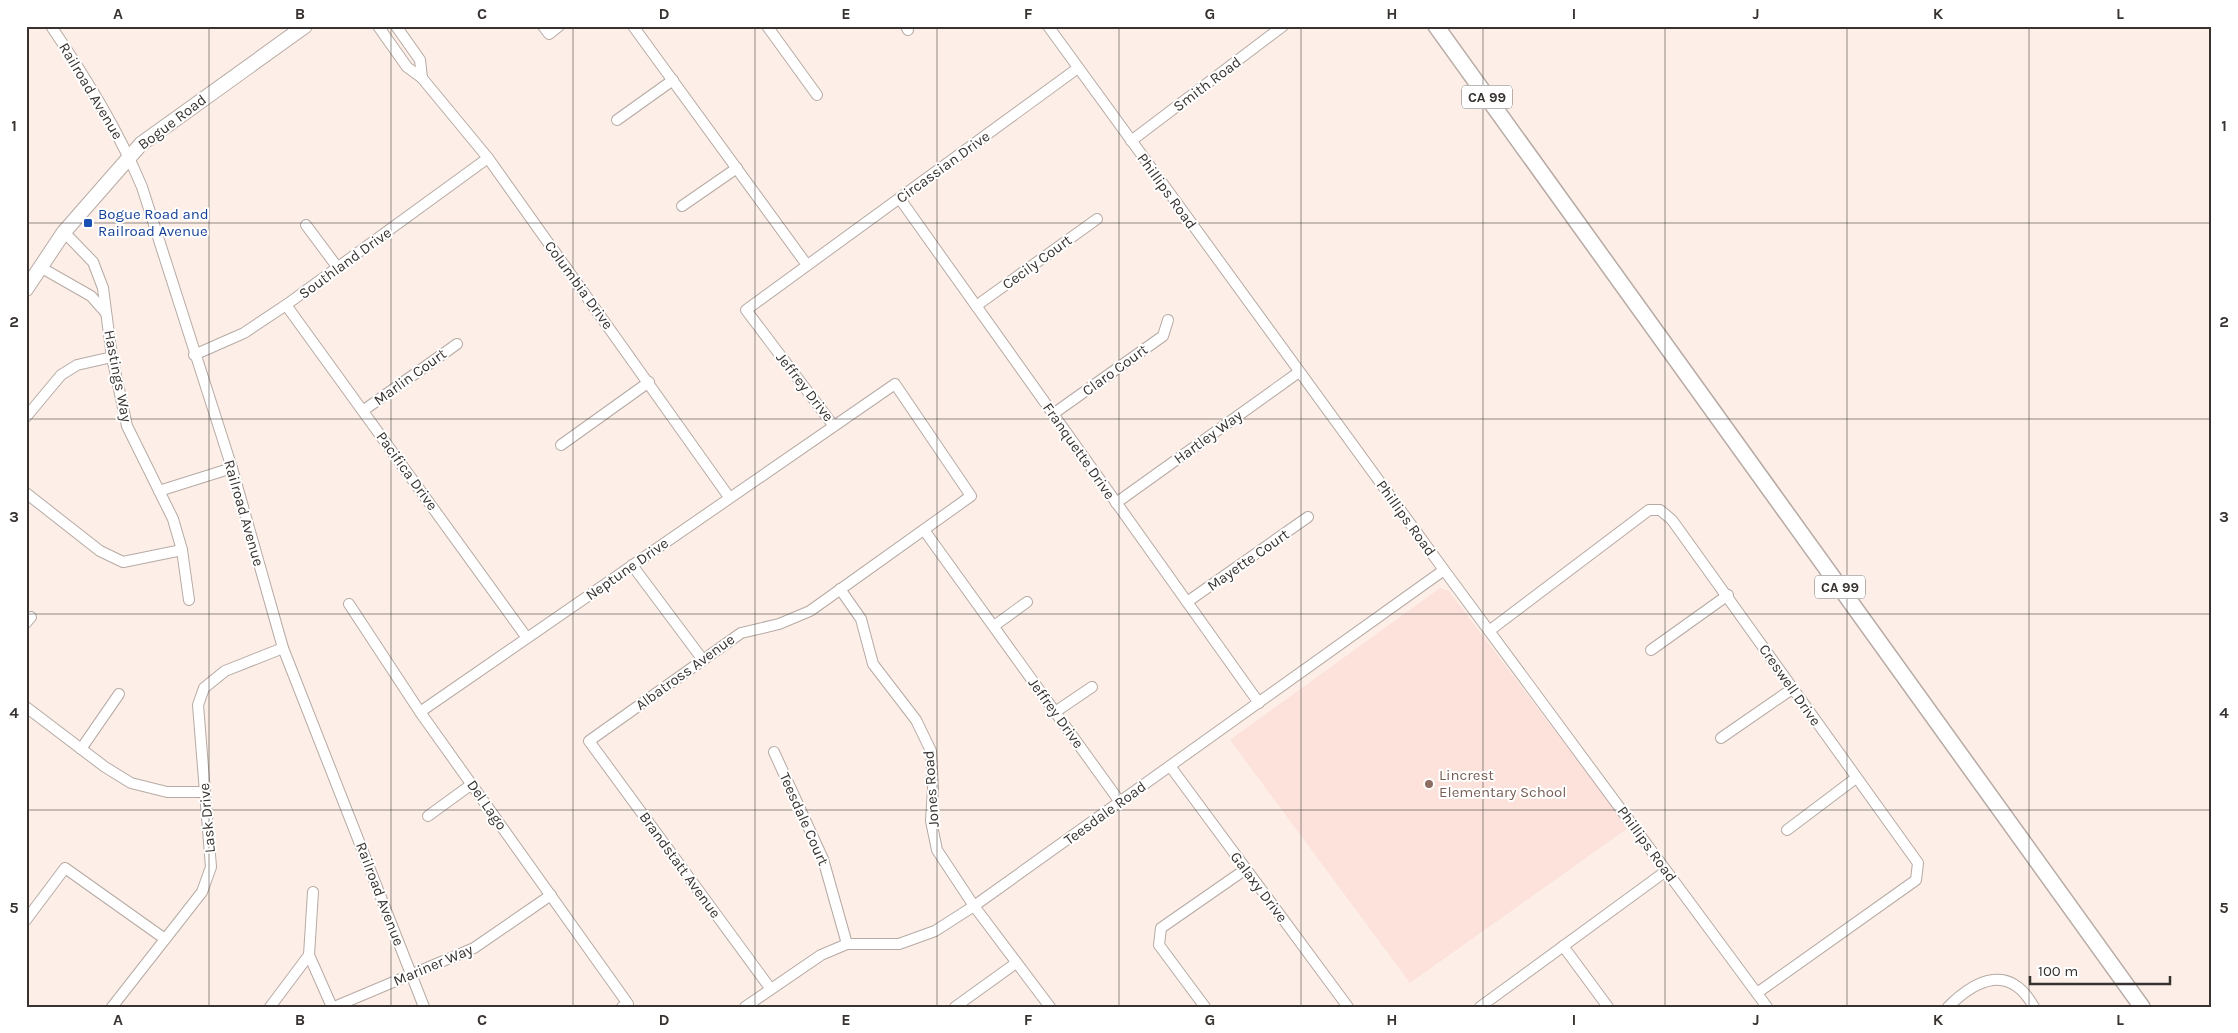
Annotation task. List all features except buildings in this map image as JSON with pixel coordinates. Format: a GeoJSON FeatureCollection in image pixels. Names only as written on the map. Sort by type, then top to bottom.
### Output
{"type":"FeatureCollection","features":[{"type":"Feature","properties":{"kind":"highway","name":"CA 99"},"geometry":{"type":"LineString","coordinates":[[1436,26],[2142,1007]]}},
{"type":"Feature","properties":{"kind":"main road","name":"Bogue Road"},"geometry":{"type":"LineString","coordinates":[[26,289],[64,232],[129,156],[159,129],[304,26]]}},
{"type":"Feature","properties":{"kind":"street","name":"Railroad Avenue"},"geometry":{"type":"LineString","coordinates":[[52,26],[85,77],[129,156],[142,187],[194,355],[232,468],[283,648],[424,1007]]}},
{"type":"Feature","properties":{"kind":"street","name":"Columbia Drive"},"geometry":{"type":"LineString","coordinates":[[378,26],[406,67],[422,78],[488,158],[729,497]]}},
{"type":"Feature","properties":{"kind":"street","name":"Columbia Drive"},"geometry":{"type":"LineString","coordinates":[[396,26],[420,60],[422,78]]}},
{"type":"Feature","properties":{"kind":"street"},"geometry":{"type":"LineString","coordinates":[[544,26],[549,34],[559,26]]}},
{"type":"Feature","properties":{"kind":"street"},"geometry":{"type":"LineString","coordinates":[[633,26],[807,265]]}},
{"type":"Feature","properties":{"kind":"street"},"geometry":{"type":"LineString","coordinates":[[767,26],[817,94]]}},
{"type":"Feature","properties":{"kind":"street","name":"Phillips Road"},"geometry":{"type":"LineString","coordinates":[[1048,26],[1444,570],[1767,1007]]}},
{"type":"Feature","properties":{"kind":"street","name":"Smith Road"},"geometry":{"type":"LineString","coordinates":[[1131,141],[1283,26]]}},
{"type":"Feature","properties":{"kind":"street","name":"Circassian Drive"},"geometry":{"type":"LineString","coordinates":[[807,265],[1078,68]]}},
{"type":"Feature","properties":{"kind":"street"},"geometry":{"type":"LineString","coordinates":[[617,120],[673,80]]}},
{"type":"Feature","properties":{"kind":"street","name":"Southland Drive"},"geometry":{"type":"LineString","coordinates":[[194,355],[244,333],[286,305],[488,158]]}},
{"type":"Feature","properties":{"kind":"street"},"geometry":{"type":"LineString","coordinates":[[682,206],[737,168]]}},
{"type":"Feature","properties":{"kind":"street","name":"Franquette Drive"},"geometry":{"type":"LineString","coordinates":[[900,199],[1259,703]]}},
{"type":"Feature","properties":{"kind":"street","name":"Cecily Court"},"geometry":{"type":"LineString","coordinates":[[976,306],[1098,219]]}},
{"type":"Feature","properties":{"kind":"street"},"geometry":{"type":"LineString","coordinates":[[306,224],[338,268]]}},
{"type":"Feature","properties":{"kind":"street","name":"Hastings Way"},"geometry":{"type":"LineString","coordinates":[[64,232],[93,262],[103,288],[112,357],[127,426],[173,519],[182,550],[189,600]]}},
{"type":"Feature","properties":{"kind":"street","name":"Jeffrey Drive"},"geometry":{"type":"LineString","coordinates":[[807,265],[746,310],[833,425],[895,384],[972,496],[924,530],[1120,802]]}},
{"type":"Feature","properties":{"kind":"street","name":"Hastings Way"},"geometry":{"type":"LineString","coordinates":[[40,267],[91,296],[107,313]]}},
{"type":"Feature","properties":{"kind":"street","name":"Pacifica Drive"},"geometry":{"type":"LineString","coordinates":[[286,305],[364,410],[527,638]]}},
{"type":"Feature","properties":{"kind":"street","name":"Claro Court"},"geometry":{"type":"LineString","coordinates":[[1053,414],[1163,336],[1168,320]]}},
{"type":"Feature","properties":{"kind":"street","name":"Marlin Court"},"geometry":{"type":"LineString","coordinates":[[364,410],[456,344]]}},
{"type":"Feature","properties":{"kind":"street"},"geometry":{"type":"LineString","coordinates":[[26,417],[61,375],[77,365],[112,357]]}},
{"type":"Feature","properties":{"kind":"street","name":"Hartley Way"},"geometry":{"type":"LineString","coordinates":[[1116,503],[1299,372]]}},
{"type":"Feature","properties":{"kind":"street"},"geometry":{"type":"LineString","coordinates":[[561,445],[649,382]]}},
{"type":"Feature","properties":{"kind":"street","name":"Neptune Drive"},"geometry":{"type":"LineString","coordinates":[[420,712],[833,425]]}},
{"type":"Feature","properties":{"kind":"street"},"geometry":{"type":"LineString","coordinates":[[159,491],[232,468]]}},
{"type":"Feature","properties":{"kind":"street"},"geometry":{"type":"LineString","coordinates":[[26,493],[100,551],[123,562],[182,550]]}},
{"type":"Feature","properties":{"kind":"street","name":"Creswell Drive"},"geometry":{"type":"LineString","coordinates":[[1489,631],[1649,510],[1660,510],[1672,520],[1728,595],[1792,689],[1918,862],[1916,880],[1757,992]]}},
{"type":"Feature","properties":{"kind":"street","name":"Mayette Court"},"geometry":{"type":"LineString","coordinates":[[1187,602],[1308,517]]}},
{"type":"Feature","properties":{"kind":"street","name":"Albatross Avenue"},"geometry":{"type":"LineString","coordinates":[[589,741],[741,633],[779,624],[810,611],[924,530]]}},
{"type":"Feature","properties":{"kind":"street"},"geometry":{"type":"LineString","coordinates":[[632,565],[703,660]]}},
{"type":"Feature","properties":{"kind":"street","name":"Teesdale Road"},"geometry":{"type":"LineString","coordinates":[[746,1007],[770,988],[821,955],[847,944],[900,944],[935,931],[974,906],[1444,570]]}},
{"type":"Feature","properties":{"kind":"street","name":"Jones Road"},"geometry":{"type":"LineString","coordinates":[[840,589],[861,620],[873,664],[916,720],[931,751],[933,788],[931,821],[937,850],[974,906],[1050,1007]]}},
{"type":"Feature","properties":{"kind":"street"},"geometry":{"type":"LineString","coordinates":[[1651,650],[1728,595]]}},
{"type":"Feature","properties":{"kind":"street"},"geometry":{"type":"LineString","coordinates":[[994,626],[1027,602]]}},
{"type":"Feature","properties":{"kind":"street","name":"Del Lago"},"geometry":{"type":"LineString","coordinates":[[349,604],[420,712],[551,895],[625,1005]]}},
{"type":"Feature","properties":{"kind":"street","name":"Lask Drive"},"geometry":{"type":"LineString","coordinates":[[112,1007],[202,892],[210,867],[198,705],[204,688],[225,671],[283,648]]}},
{"type":"Feature","properties":{"kind":"street"},"geometry":{"type":"LineString","coordinates":[[1055,712],[1092,688]]}},
{"type":"Feature","properties":{"kind":"street"},"geometry":{"type":"LineString","coordinates":[[1721,738],[1792,689]]}},
{"type":"Feature","properties":{"kind":"street"},"geometry":{"type":"LineString","coordinates":[[81,748],[119,694]]}},
{"type":"Feature","properties":{"kind":"street"},"geometry":{"type":"LineString","coordinates":[[26,707],[105,767],[132,783],[167,792],[204,792]]}},
{"type":"Feature","properties":{"kind":"street","name":"Brandstatt Avenue"},"geometry":{"type":"LineString","coordinates":[[589,741],[770,988]]}},
{"type":"Feature","properties":{"kind":"street","name":"Teesdale Court"},"geometry":{"type":"LineString","coordinates":[[774,752],[824,859],[847,944]]}},
{"type":"Feature","properties":{"kind":"street","name":"Galaxy Drive"},"geometry":{"type":"LineString","coordinates":[[1170,766],[1348,1007]]}},
{"type":"Feature","properties":{"kind":"street"},"geometry":{"type":"LineString","coordinates":[[1787,830],[1856,778]]}},
{"type":"Feature","properties":{"kind":"street"},"geometry":{"type":"LineString","coordinates":[[428,816],[472,784]]}},
{"type":"Feature","properties":{"kind":"street"},"geometry":{"type":"LineString","coordinates":[[26,920],[65,868],[165,939]]}},
{"type":"Feature","properties":{"kind":"street"},"geometry":{"type":"LineString","coordinates":[[1205,1007],[1159,945],[1161,928],[1246,869]]}},
{"type":"Feature","properties":{"kind":"street"},"geometry":{"type":"LineString","coordinates":[[1480,1007],[1666,870]]}},
{"type":"Feature","properties":{"kind":"street"},"geometry":{"type":"LineString","coordinates":[[313,892],[309,956],[333,1007]]}},
{"type":"Feature","properties":{"kind":"street","name":"Mariner Way"},"geometry":{"type":"LineString","coordinates":[[333,1007],[474,948],[551,895]]}},
{"type":"Feature","properties":{"kind":"street"},"geometry":{"type":"LineString","coordinates":[[1563,946],[1608,1007]]}},
{"type":"Feature","properties":{"kind":"street"},"geometry":{"type":"LineString","coordinates":[[270,1007],[309,956]]}},
{"type":"Feature","properties":{"kind":"street"},"geometry":{"type":"LineString","coordinates":[[956,1007],[1016,963]]}},
{"type":"Feature","properties":{"kind":"street"},"geometry":{"type":"LineString","coordinates":[[1948,1007],[1970,987],[1981,982],[2004,980],[2018,986],[2027,995],[2034,1007]]}},
{"type":"Feature","properties":{"kind":"shaded area","name":"Lincrest Elementary School"},"geometry":{"type":"Polygon","coordinates":[[[1440,588],[1449,591],[1628,828],[1410,983],[1230,740],[1440,588]]]}},
{"type":"Feature","properties":{"kind":"place","name":"Bogue Road and Railroad Avenue"},"geometry":{"type":"Point","coordinates":[88,223]}},
{"type":"Feature","properties":{"kind":"place","name":"Lincrest Elementary School"},"geometry":{"type":"Point","coordinates":[1429,784]}}]}
